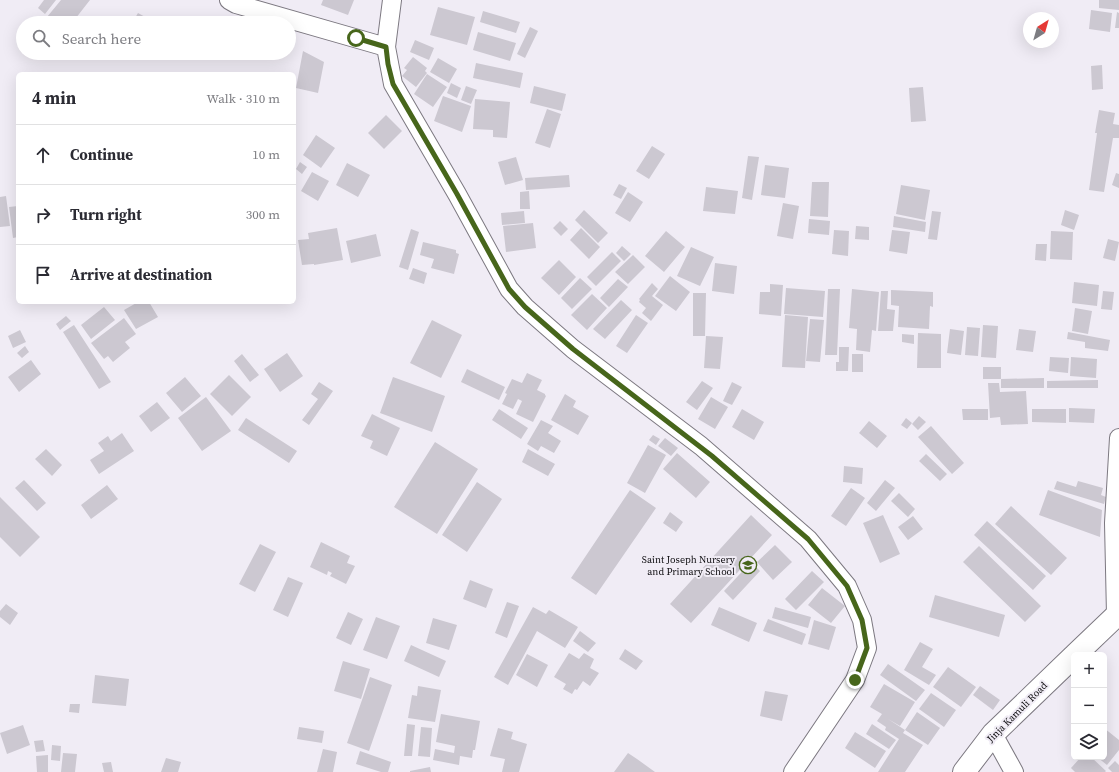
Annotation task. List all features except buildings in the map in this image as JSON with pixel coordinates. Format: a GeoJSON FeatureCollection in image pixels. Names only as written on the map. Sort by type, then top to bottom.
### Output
{"type":"FeatureCollection","features":[{"type":"Feature","properties":{"kind":"main road","name":"Jinja Kamuli Road"},"geometry":{"type":"LineString","coordinates":[[1079,652],[1118,614]]}},
{"type":"Feature","properties":{"kind":"main road","name":"Jinja Kamuli Road"},"geometry":{"type":"LineString","coordinates":[[964,772],[993,734],[1071,660]]}},
{"type":"Feature","properties":{"kind":"street"},"geometry":{"type":"LineString","coordinates":[[229,0],[236,4],[278,16]]}},
{"type":"Feature","properties":{"kind":"street"},"geometry":{"type":"LineString","coordinates":[[392,0],[386,47],[393,84],[457,194],[509,289],[525,307],[573,349],[700,446],[808,539],[847,586],[862,620],[867,648],[855,680],[794,772]]}},
{"type":"Feature","properties":{"kind":"street"},"geometry":{"type":"LineString","coordinates":[[296,21],[386,47]]}},
{"type":"Feature","properties":{"kind":"street"},"geometry":{"type":"LineString","coordinates":[[1118,614],[1114,523],[1119,438]]}},
{"type":"Feature","properties":{"kind":"street"},"geometry":{"type":"LineString","coordinates":[[993,734],[1014,772]]}},
{"type":"Feature","properties":{"kind":"place","name":"Saint Joseph Nursery and Primary School"},"geometry":{"type":"Point","coordinates":[748,565]}},
{"type":"Feature","properties":{"kind":"route"},"geometry":{"type":"LineString","coordinates":[[356,38],[386,47],[393,84],[457,194],[509,289],[525,307],[573,349],[700,446],[808,539],[847,586],[862,620],[867,648],[855,680]]}}]}
